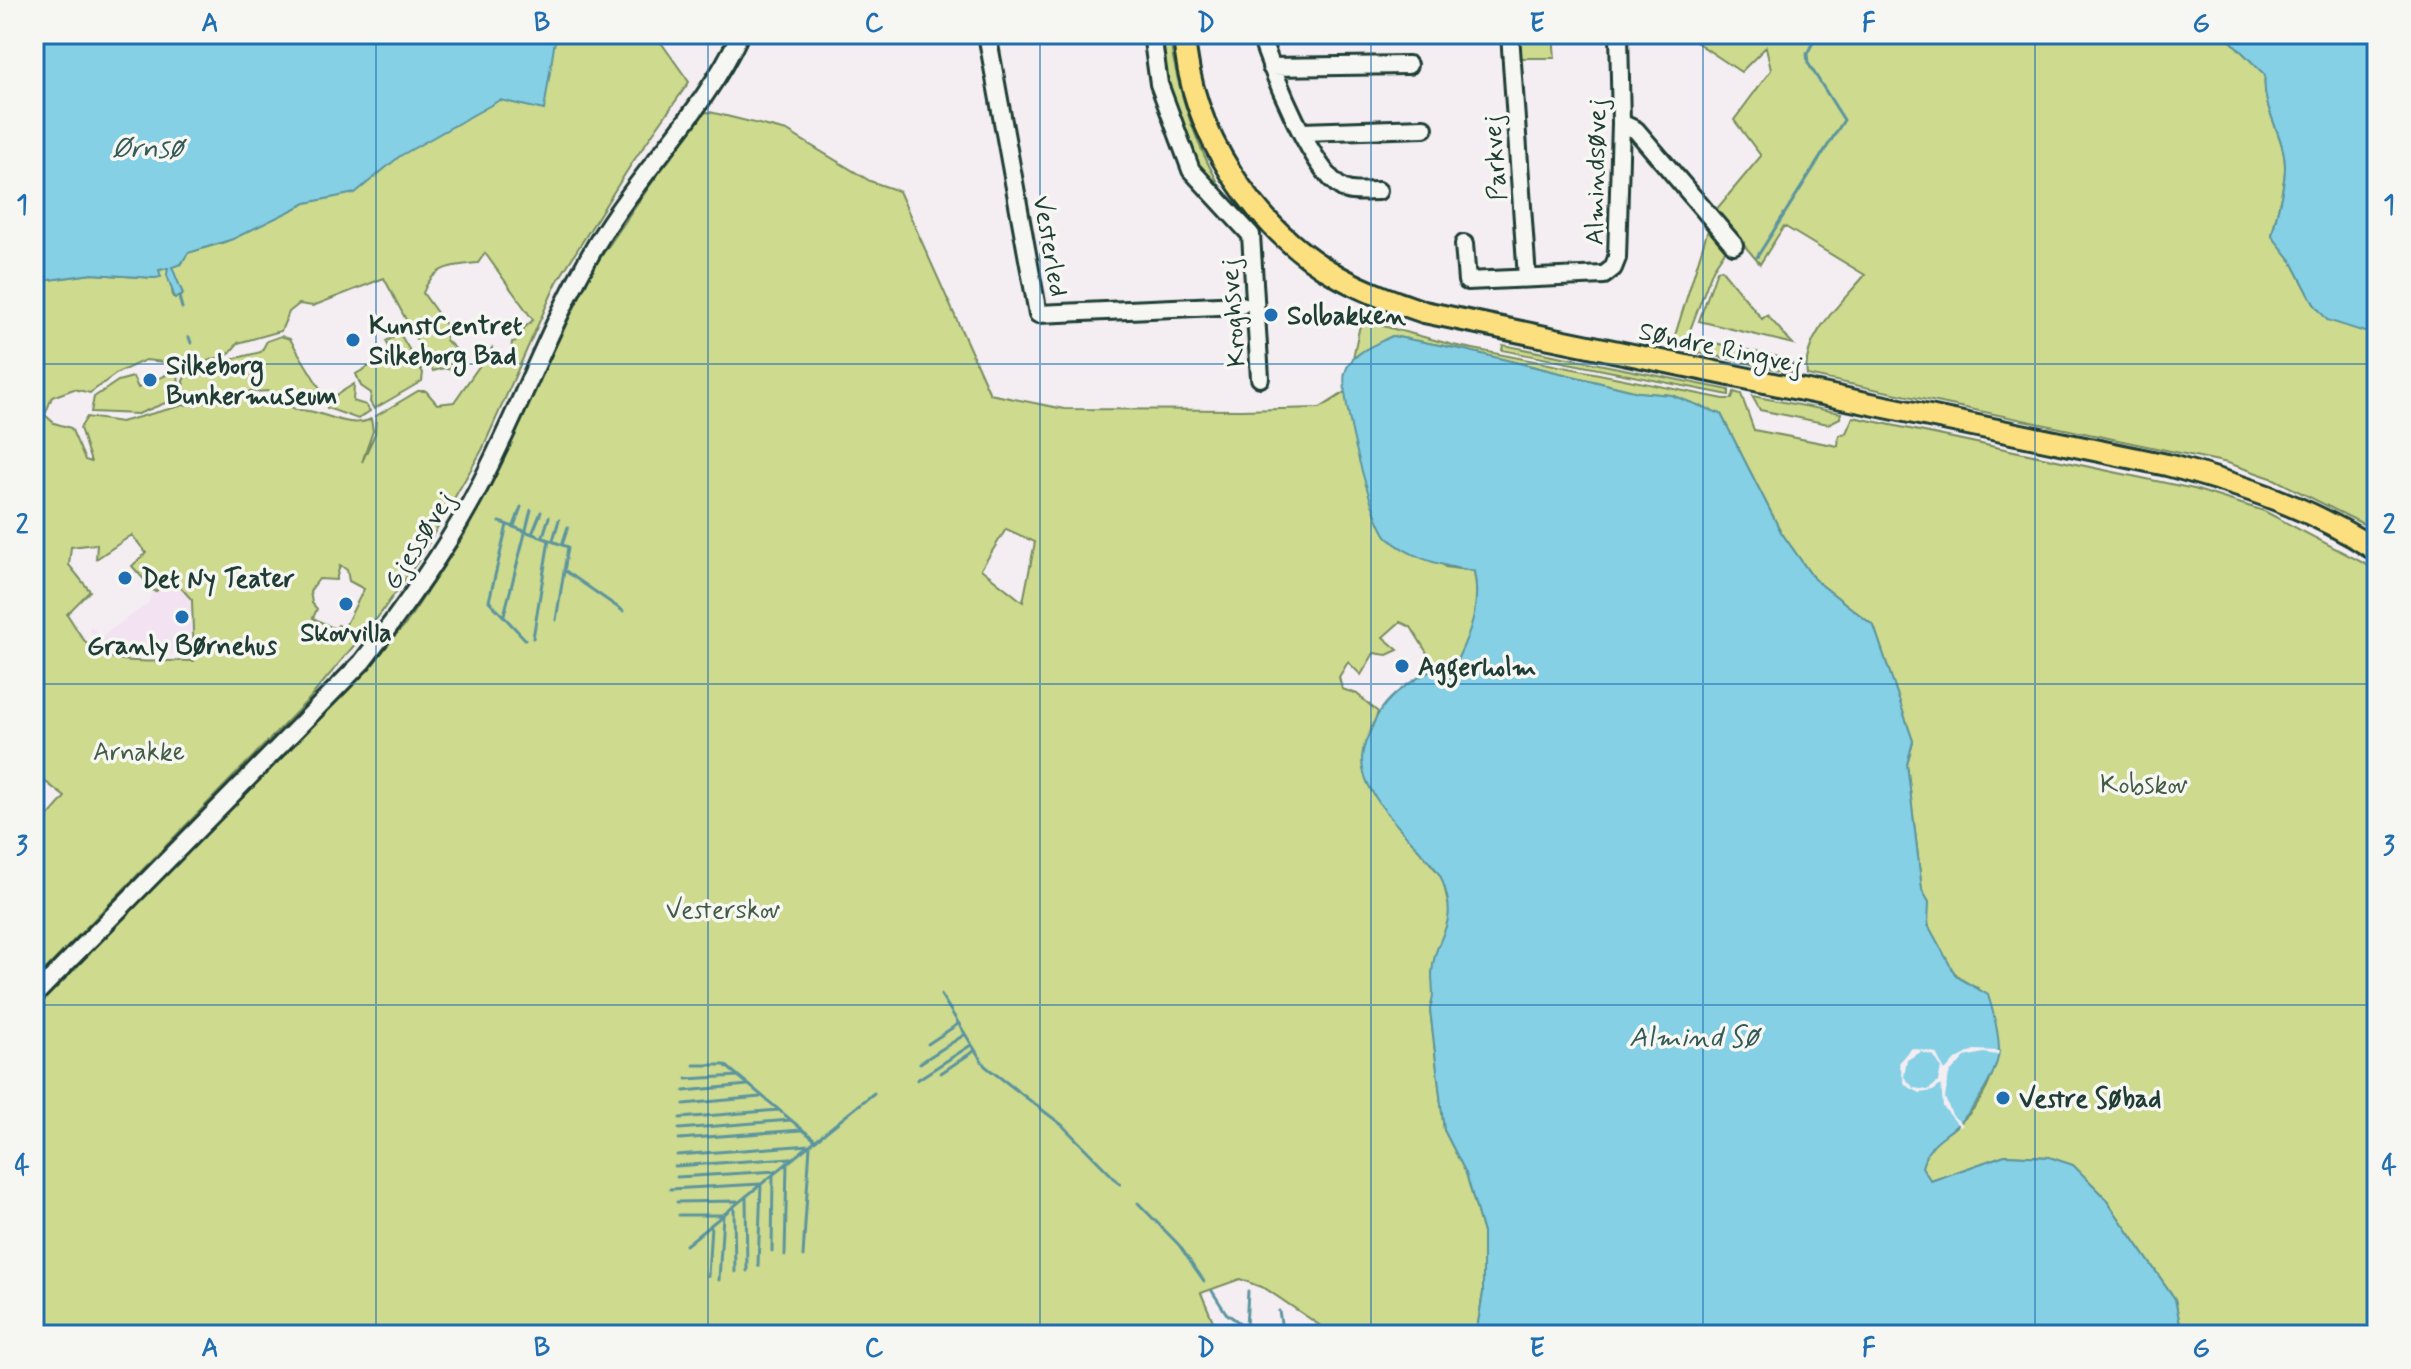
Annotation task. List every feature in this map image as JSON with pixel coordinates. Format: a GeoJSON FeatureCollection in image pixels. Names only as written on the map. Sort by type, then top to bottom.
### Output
{"type":"FeatureCollection","features":[{"type":"Feature","properties":{"kind":"main road","name":"Søndre Ringvej"},"geometry":{"type":"LineString","coordinates":[[1184,34],[1193,87],[1204,118],[1246,195],[1278,231],[1313,260],[1376,295],[1424,312],[2178,468],[2279,499],[2345,530],[2377,551]]}},
{"type":"Feature","properties":{"kind":"street","name":"Gjessøvej"},"geometry":{"type":"LineString","coordinates":[[34,996],[362,662],[406,605],[472,500],[562,305],[593,251],[638,181],[710,86],[740,34]]}},
{"type":"Feature","properties":{"kind":"street","name":"Vesterled"},"geometry":{"type":"LineString","coordinates":[[987,34],[1038,314],[1241,305]]}},
{"type":"Feature","properties":{"kind":"street","name":"Kroghsvej"},"geometry":{"type":"LineString","coordinates":[[1152,34],[1159,84],[1191,170],[1251,235],[1260,378]]}},
{"type":"Feature","properties":{"kind":"street"},"geometry":{"type":"LineString","coordinates":[[1260,34],[1271,67],[1302,132],[1326,173],[1346,190],[1378,191]]}},
{"type":"Feature","properties":{"kind":"street","name":"Parkvej"},"geometry":{"type":"LineString","coordinates":[[1510,34],[1527,278]]}},
{"type":"Feature","properties":{"kind":"street","name":"Almindsøvej"},"geometry":{"type":"LineString","coordinates":[[1464,244],[1467,281],[1604,275],[1613,268],[1617,258],[1621,123],[1619,34]]}},
{"type":"Feature","properties":{"kind":"street"},"geometry":{"type":"LineString","coordinates":[[1271,67],[1408,65]]}},
{"type":"Feature","properties":{"kind":"street"},"geometry":{"type":"LineString","coordinates":[[1621,123],[1636,130],[1734,245]]}},
{"type":"Feature","properties":{"kind":"street"},"geometry":{"type":"LineString","coordinates":[[1302,132],[1424,128]]}},
{"type":"Feature","properties":{"kind":"shaded area","name":"Granly Børnehus"},"geometry":{"type":"Polygon","coordinates":[[[172,582],[181,586],[197,607],[266,629],[194,656],[134,650],[129,644],[112,645],[95,638],[89,629],[91,626],[101,637],[149,603],[151,594],[172,582]]]}},
{"type":"Feature","properties":{"kind":"green space","name":"Arnakke"},"geometry":{"type":"Polygon","coordinates":[[[543,34],[655,34],[689,82],[632,163],[557,282],[482,450],[418,561],[378,617],[310,698],[34,981],[34,816],[44,821],[65,797],[34,773],[34,282],[92,274],[155,278],[159,270],[169,268],[173,297],[181,297],[183,294],[171,267],[181,264],[187,253],[225,242],[306,203],[543,34]],[[485,253],[478,263],[452,266],[438,272],[423,293],[445,324],[446,340],[465,358],[455,371],[444,368],[433,371],[384,278],[313,306],[299,304],[289,312],[281,331],[238,343],[228,355],[194,365],[145,360],[117,373],[90,393],[74,389],[52,397],[45,415],[54,423],[71,428],[85,460],[91,462],[80,428],[87,417],[121,422],[184,405],[244,397],[285,400],[295,410],[343,421],[371,419],[373,431],[362,462],[375,434],[376,416],[418,391],[426,391],[437,404],[454,402],[492,348],[494,364],[503,364],[504,355],[511,355],[512,342],[517,341],[517,335],[523,335],[524,328],[533,320],[485,253]],[[132,535],[96,559],[97,544],[71,547],[69,565],[90,591],[67,614],[89,646],[99,653],[125,660],[194,661],[192,600],[176,582],[168,582],[155,592],[132,566],[146,553],[132,535]],[[340,565],[336,580],[319,579],[310,591],[312,603],[317,609],[313,618],[335,629],[338,625],[344,628],[364,589],[349,581],[347,570],[340,565]]]}},
{"type":"Feature","properties":{"kind":"green space"},"geometry":{"type":"Polygon","coordinates":[[[1159,34],[1169,34],[1190,121],[1207,162],[1229,201],[1201,178],[1169,97],[1159,34]]]}},
{"type":"Feature","properties":{"kind":"green space"},"geometry":{"type":"Polygon","coordinates":[[[1516,34],[1553,34],[1555,58],[1518,58],[1516,34]]]}},
{"type":"Feature","properties":{"kind":"green space"},"geometry":{"type":"Polygon","coordinates":[[[1684,34],[2224,34],[2265,75],[2266,99],[2281,143],[2285,167],[2272,236],[2291,260],[2314,304],[2377,336],[2377,531],[2274,479],[2228,463],[1807,375],[1810,347],[1817,334],[1865,275],[1784,226],[1760,264],[1715,211],[1761,156],[1734,120],[1771,70],[1766,47],[1741,72],[1684,34]]]}},
{"type":"Feature","properties":{"kind":"green space","name":"Vesterskov"},"geometry":{"type":"Polygon","coordinates":[[[710,112],[787,131],[870,181],[899,191],[990,394],[1064,409],[1240,410],[1320,408],[1347,391],[1352,428],[1445,567],[1474,571],[1474,617],[1452,693],[1411,627],[1400,622],[1383,637],[1398,650],[1387,655],[1374,653],[1361,675],[1348,662],[1339,677],[1342,689],[1357,694],[1378,712],[1363,751],[1396,823],[1442,877],[1451,915],[1432,973],[1435,993],[1430,1009],[1444,1130],[1466,1173],[1483,1233],[1483,1293],[1476,1335],[1334,1335],[1266,1289],[1240,1279],[1201,1293],[1219,1335],[34,1335],[34,1010],[405,625],[465,534],[594,267],[700,113],[710,112]],[[1006,529],[981,569],[1023,602],[1035,542],[1006,529]]]}},
{"type":"Feature","properties":{"kind":"green space"},"geometry":{"type":"Polygon","coordinates":[[[1710,223],[1729,245],[1713,269],[1684,346],[1672,345],[1710,223]]]}},
{"type":"Feature","properties":{"kind":"green space"},"geometry":{"type":"Polygon","coordinates":[[[1721,269],[1762,319],[1767,315],[1793,344],[1699,321],[1717,270],[1721,269]]]}},
{"type":"Feature","properties":{"kind":"green space","name":"Kobskov"},"geometry":{"type":"Polygon","coordinates":[[[1361,320],[1453,345],[1724,399],[1732,399],[1734,392],[1741,394],[1754,430],[1838,446],[1839,435],[1846,433],[1853,417],[2194,489],[2264,511],[2377,570],[2377,1335],[2182,1335],[2175,1299],[2102,1194],[2073,1165],[2049,1157],[2005,1155],[1931,1181],[1889,1166],[1937,1140],[1961,1122],[1987,1088],[1997,1048],[1989,1008],[1978,988],[1954,972],[1936,945],[1929,926],[1907,764],[1913,741],[1874,626],[1814,579],[1781,532],[1721,414],[1671,395],[1638,392],[1465,350],[1392,336],[1353,358],[1361,320]]]}},
{"type":"Feature","properties":{"kind":"green space"},"geometry":{"type":"Polygon","coordinates":[[[400,334],[423,373],[422,381],[374,409],[370,402],[371,393],[361,386],[356,374],[392,353],[386,341],[400,334]]]}},
{"type":"Feature","properties":{"kind":"green space"},"geometry":{"type":"Polygon","coordinates":[[[281,336],[290,339],[324,395],[319,405],[271,391],[185,395],[183,381],[187,373],[216,375],[233,359],[261,352],[267,341],[281,336]]]}},
{"type":"Feature","properties":{"kind":"green space"},"geometry":{"type":"Polygon","coordinates":[[[1706,341],[1787,359],[1795,367],[1794,373],[1693,351],[1706,341]]]}},
{"type":"Feature","properties":{"kind":"green space"},"geometry":{"type":"Polygon","coordinates":[[[1503,345],[1729,390],[1729,395],[1502,350],[1503,345]]]}},
{"type":"Feature","properties":{"kind":"green space"},"geometry":{"type":"Polygon","coordinates":[[[167,367],[178,373],[180,397],[138,414],[91,412],[94,397],[118,381],[133,377],[138,388],[166,375],[167,367]]]}},
{"type":"Feature","properties":{"kind":"green space"},"geometry":{"type":"Polygon","coordinates":[[[354,384],[353,401],[366,405],[370,411],[358,419],[327,408],[330,399],[354,384]]]}},
{"type":"Feature","properties":{"kind":"green space"},"geometry":{"type":"Polygon","coordinates":[[[1752,396],[1841,413],[1840,418],[1828,424],[1760,410],[1752,396]]]}},
{"type":"Feature","properties":{"kind":"water","name":"Ørnsø"},"geometry":{"type":"Polygon","coordinates":[[[34,34],[563,34],[555,40],[544,110],[500,100],[400,156],[355,193],[306,203],[233,239],[188,253],[181,264],[172,267],[183,294],[175,298],[167,275],[168,268],[159,270],[161,277],[155,278],[92,274],[34,282],[34,34]]]}},
{"type":"Feature","properties":{"kind":"water"},"geometry":{"type":"Polygon","coordinates":[[[2224,34],[2377,34],[2377,336],[2327,320],[2314,304],[2291,260],[2272,236],[2285,167],[2281,144],[2266,100],[2265,75],[2224,34]]]}},
{"type":"Feature","properties":{"kind":"water","name":"Almind Sø"},"geometry":{"type":"Polygon","coordinates":[[[1392,336],[1465,350],[1638,392],[1671,395],[1721,414],[1781,532],[1814,579],[1874,626],[1913,741],[1907,764],[1922,890],[1929,902],[1928,925],[1956,976],[1988,995],[1992,1008],[1999,1050],[1990,1078],[1967,1115],[1933,1145],[1922,1167],[1931,1181],[2005,1155],[2049,1157],[2073,1165],[2102,1194],[2175,1299],[2182,1335],[1476,1335],[1483,1293],[1483,1233],[1466,1173],[1444,1130],[1430,1009],[1434,960],[1448,920],[1447,896],[1438,873],[1375,797],[1362,760],[1369,733],[1387,702],[1408,684],[1457,660],[1470,628],[1476,595],[1474,571],[1429,560],[1397,545],[1388,538],[1374,509],[1352,430],[1344,385],[1345,373],[1358,355],[1392,336]]]}},
{"type":"Feature","properties":{"kind":"pier"},"geometry":{"type":"Polygon","coordinates":[[[1912,1048],[1936,1053],[1945,1071],[1955,1060],[1974,1050],[1999,1051],[1998,1055],[1984,1053],[1965,1057],[1949,1074],[1945,1098],[1952,1115],[1963,1125],[1960,1127],[1943,1107],[1941,1085],[1933,1091],[1920,1093],[1905,1085],[1899,1063],[1912,1048]],[[1921,1052],[1907,1060],[1904,1077],[1914,1088],[1928,1090],[1938,1082],[1941,1067],[1934,1056],[1921,1052]]]}},
{"type":"Feature","properties":{"kind":"waterway"},"geometry":{"type":"LineString","coordinates":[[1757,257],[1844,120],[1808,63],[1807,54],[1817,34]]}},
{"type":"Feature","properties":{"kind":"waterway"},"geometry":{"type":"LineString","coordinates":[[179,297],[182,308]]}},
{"type":"Feature","properties":{"kind":"waterway"},"geometry":{"type":"LineString","coordinates":[[189,337],[191,343]]}},
{"type":"Feature","properties":{"kind":"waterway"},"geometry":{"type":"LineString","coordinates":[[514,526],[521,507]]}},
{"type":"Feature","properties":{"kind":"waterway"},"geometry":{"type":"LineString","coordinates":[[504,615],[531,510]]}},
{"type":"Feature","properties":{"kind":"waterway"},"geometry":{"type":"LineString","coordinates":[[532,534],[541,512]]}},
{"type":"Feature","properties":{"kind":"waterway"},"geometry":{"type":"LineString","coordinates":[[543,536],[549,517]]}},
{"type":"Feature","properties":{"kind":"waterway"},"geometry":{"type":"LineString","coordinates":[[553,540],[559,520]]}},
{"type":"Feature","properties":{"kind":"waterway"},"geometry":{"type":"LineString","coordinates":[[500,522],[568,547],[556,620]]}},
{"type":"Feature","properties":{"kind":"waterway"},"geometry":{"type":"LineString","coordinates":[[507,525],[489,601],[525,639]]}},
{"type":"Feature","properties":{"kind":"waterway"},"geometry":{"type":"LineString","coordinates":[[562,545],[568,527]]}},
{"type":"Feature","properties":{"kind":"waterway"},"geometry":{"type":"LineString","coordinates":[[533,638],[549,540]]}},
{"type":"Feature","properties":{"kind":"waterway"},"geometry":{"type":"LineString","coordinates":[[564,570],[623,611]]}},
{"type":"Feature","properties":{"kind":"waterway"},"geometry":{"type":"LineString","coordinates":[[941,995],[985,1066],[1062,1125],[1120,1184]]}},
{"type":"Feature","properties":{"kind":"waterway"},"geometry":{"type":"LineString","coordinates":[[928,1044],[958,1024]]}},
{"type":"Feature","properties":{"kind":"waterway"},"geometry":{"type":"LineString","coordinates":[[920,1063],[964,1035]]}},
{"type":"Feature","properties":{"kind":"waterway"},"geometry":{"type":"LineString","coordinates":[[917,1080],[971,1045]]}},
{"type":"Feature","properties":{"kind":"waterway"},"geometry":{"type":"LineString","coordinates":[[941,1073],[974,1051]]}},
{"type":"Feature","properties":{"kind":"waterway"},"geometry":{"type":"LineString","coordinates":[[694,1065],[725,1065],[815,1140]]}},
{"type":"Feature","properties":{"kind":"waterway"},"geometry":{"type":"LineString","coordinates":[[687,1079],[738,1076]]}},
{"type":"Feature","properties":{"kind":"waterway"},"geometry":{"type":"LineString","coordinates":[[684,1091],[748,1085]]}},
{"type":"Feature","properties":{"kind":"waterway"},"geometry":{"type":"LineString","coordinates":[[686,1245],[874,1093]]}},
{"type":"Feature","properties":{"kind":"waterway"},"geometry":{"type":"LineString","coordinates":[[684,1104],[760,1097]]}},
{"type":"Feature","properties":{"kind":"waterway"},"geometry":{"type":"LineString","coordinates":[[680,1118],[779,1110]]}},
{"type":"Feature","properties":{"kind":"waterway"},"geometry":{"type":"LineString","coordinates":[[679,1129],[791,1120]]}},
{"type":"Feature","properties":{"kind":"waterway"},"geometry":{"type":"LineString","coordinates":[[679,1139],[802,1130]]}},
{"type":"Feature","properties":{"kind":"waterway"},"geometry":{"type":"LineString","coordinates":[[677,1155],[810,1145],[803,1256]]}},
{"type":"Feature","properties":{"kind":"waterway"},"geometry":{"type":"LineString","coordinates":[[675,1166],[791,1158]]}},
{"type":"Feature","properties":{"kind":"waterway"},"geometry":{"type":"LineString","coordinates":[[785,1255],[787,1163]]}},
{"type":"Feature","properties":{"kind":"waterway"},"geometry":{"type":"LineString","coordinates":[[677,1177],[777,1171]]}},
{"type":"Feature","properties":{"kind":"waterway"},"geometry":{"type":"LineString","coordinates":[[772,1251],[773,1175]]}},
{"type":"Feature","properties":{"kind":"waterway"},"geometry":{"type":"LineString","coordinates":[[670,1189],[761,1184],[758,1266]]}},
{"type":"Feature","properties":{"kind":"waterway"},"geometry":{"type":"LineString","coordinates":[[746,1196],[747,1271]]}},
{"type":"Feature","properties":{"kind":"waterway"},"geometry":{"type":"LineString","coordinates":[[677,1202],[737,1201]]}},
{"type":"Feature","properties":{"kind":"waterway"},"geometry":{"type":"LineString","coordinates":[[1138,1203],[1179,1245],[1204,1281]]}},
{"type":"Feature","properties":{"kind":"waterway"},"geometry":{"type":"LineString","coordinates":[[734,1208],[735,1272]]}},
{"type":"Feature","properties":{"kind":"waterway"},"geometry":{"type":"LineString","coordinates":[[679,1215],[723,1215],[719,1280]]}},
{"type":"Feature","properties":{"kind":"waterway"},"geometry":{"type":"LineString","coordinates":[[708,1276],[711,1225]]}},
{"type":"Feature","properties":{"kind":"waterway"},"geometry":{"type":"LineString","coordinates":[[1212,1291],[1226,1313],[1256,1335]]}},
{"type":"Feature","properties":{"kind":"waterway"},"geometry":{"type":"LineString","coordinates":[[1246,1327],[1248,1291]]}},
{"type":"Feature","properties":{"kind":"waterway"},"geometry":{"type":"LineString","coordinates":[[1279,1311],[1283,1335]]}},
{"type":"Feature","properties":{"kind":"place","name":"Solbakken"},"geometry":{"type":"Point","coordinates":[1271,315]}},
{"type":"Feature","properties":{"kind":"place","name":"KunstCentret Silkeborg Bad"},"geometry":{"type":"Point","coordinates":[353,340]}},
{"type":"Feature","properties":{"kind":"place","name":"Silkeborg Bunkermuseum"},"geometry":{"type":"Point","coordinates":[150,380]}},
{"type":"Feature","properties":{"kind":"place","name":"Det Ny Teater"},"geometry":{"type":"Point","coordinates":[125,578]}},
{"type":"Feature","properties":{"kind":"place","name":"Skovvilla"},"geometry":{"type":"Point","coordinates":[346,604]}},
{"type":"Feature","properties":{"kind":"place","name":"Granly Børnehus"},"geometry":{"type":"Point","coordinates":[182,617]}},
{"type":"Feature","properties":{"kind":"place","name":"Aggerholm"},"geometry":{"type":"Point","coordinates":[1402,666]}},
{"type":"Feature","properties":{"kind":"place","name":"Vestre Søbad"},"geometry":{"type":"Point","coordinates":[2003,1098]}}]}
